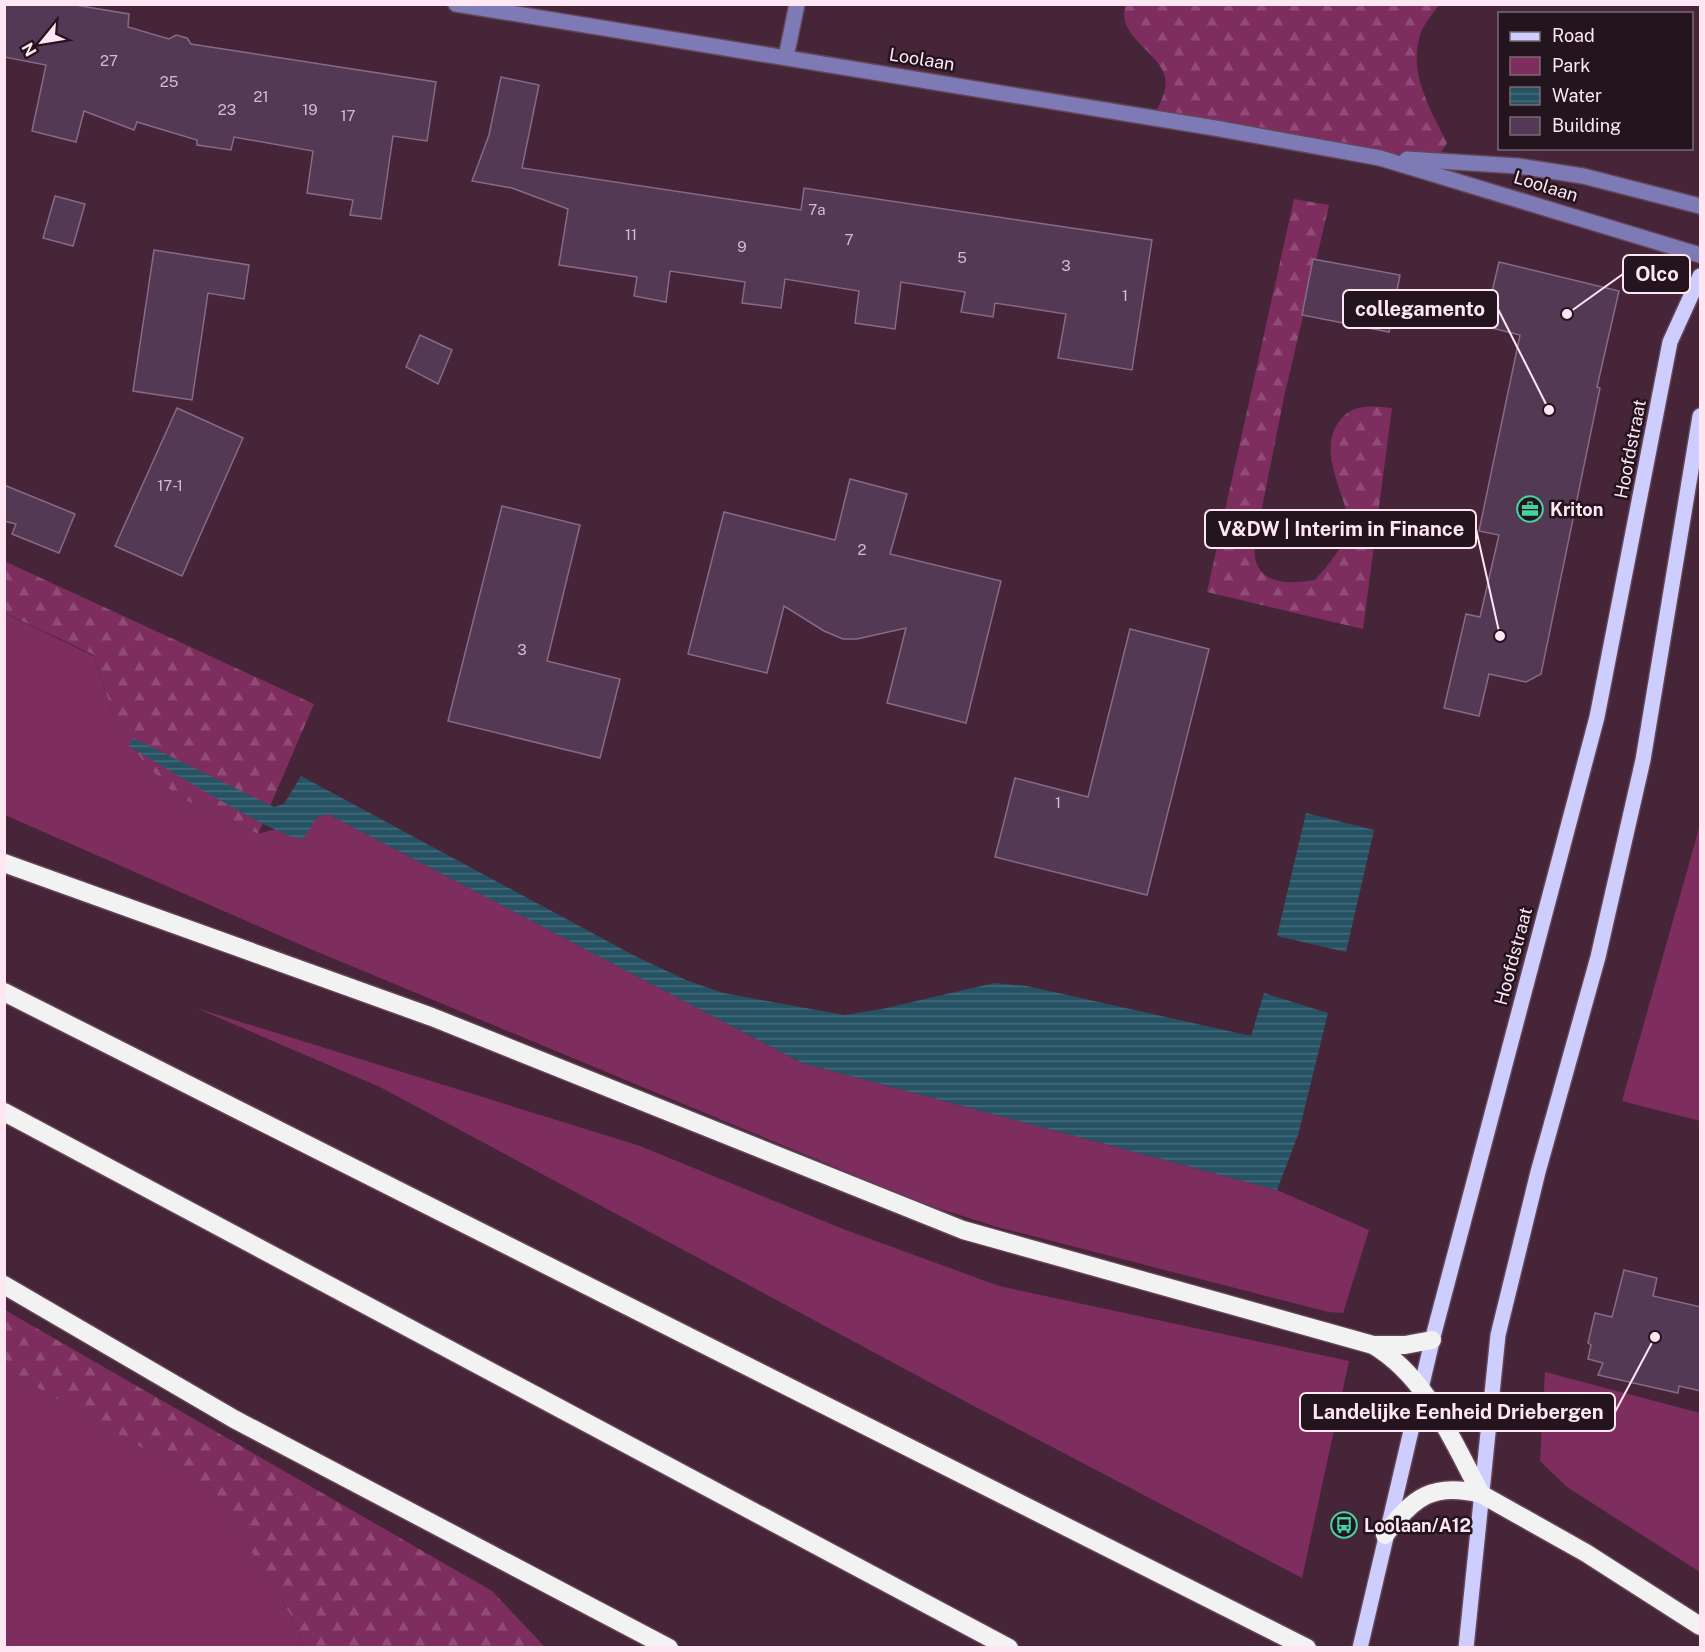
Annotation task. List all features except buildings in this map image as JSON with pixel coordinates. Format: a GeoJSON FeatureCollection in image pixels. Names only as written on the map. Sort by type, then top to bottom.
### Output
{"type":"FeatureCollection","features":[{"type":"Feature","properties":{"kind":"highway"},"geometry":{"type":"LineString","coordinates":[[4,863],[432,1017],[963,1230],[1373,1345],[1404,1345],[1432,1340]]}},
{"type":"Feature","properties":{"kind":"highway"},"geometry":{"type":"LineString","coordinates":[[4,992],[1307,1647]]}},
{"type":"Feature","properties":{"kind":"highway"},"geometry":{"type":"LineString","coordinates":[[4,1112],[1009,1647]]}},
{"type":"Feature","properties":{"kind":"highway"},"geometry":{"type":"LineString","coordinates":[[4,1285],[234,1419],[669,1647]]}},
{"type":"Feature","properties":{"kind":"highway"},"geometry":{"type":"LineString","coordinates":[[1373,1345],[1395,1360],[1421,1387],[1481,1494]]}},
{"type":"Feature","properties":{"kind":"highway"},"geometry":{"type":"LineString","coordinates":[[1385,1535],[1403,1510],[1422,1496],[1440,1490],[1462,1489],[1481,1494],[1586,1553],[1701,1626]]}},
{"type":"Feature","properties":{"kind":"main road","name":"Hoofdstraat"},"geometry":{"type":"LineString","coordinates":[[1360,1647],[1432,1340],[1597,717],[1670,342],[1701,276]]}},
{"type":"Feature","properties":{"kind":"main road"},"geometry":{"type":"LineString","coordinates":[[1466,1647],[1498,1335],[1538,1172],[1598,957],[1643,760],[1701,416]]}},
{"type":"Feature","properties":{"kind":"street","name":"Loolaan"},"geometry":{"type":"LineString","coordinates":[[456,4],[786,57],[1380,158],[1518,166],[1583,176],[1701,206]]}},
{"type":"Feature","properties":{"kind":"street"},"geometry":{"type":"LineString","coordinates":[[786,57],[797,4]]}},
{"type":"Feature","properties":{"kind":"street","name":"Loolaan"},"geometry":{"type":"LineString","coordinates":[[1380,158],[1701,255]]}},
{"type":"Feature","properties":{"kind":"green space"},"geometry":{"type":"Polygon","coordinates":[[[1126,4],[1439,5],[1421,32],[1417,47],[1417,62],[1422,90],[1447,143],[1436,160],[1152,120],[1164,93],[1165,77],[1153,57],[1128,28],[1124,17],[1126,4]]]}},
{"type":"Feature","properties":{"kind":"green space"},"geometry":{"type":"Polygon","coordinates":[[[1294,199],[1329,205],[1284,397],[1255,543],[1255,558],[1260,570],[1266,576],[1281,582],[1315,580],[1332,560],[1347,529],[1347,514],[1332,463],[1333,432],[1343,417],[1356,409],[1362,407],[1392,408],[1363,629],[1207,592],[1294,199]]]}},
{"type":"Feature","properties":{"kind":"green space"},"geometry":{"type":"Polygon","coordinates":[[[4,561],[314,704],[258,834],[175,795],[140,757],[113,715],[94,655],[5,613],[4,561]]]}},
{"type":"Feature","properties":{"kind":"green space"},"geometry":{"type":"Polygon","coordinates":[[[4,613],[94,656],[113,715],[140,757],[175,795],[258,834],[328,814],[802,1063],[1277,1190],[1369,1230],[1343,1313],[1329,1312],[997,1227],[922,1203],[308,948],[5,815],[4,613]]]}},
{"type":"Feature","properties":{"kind":"green space"},"geometry":{"type":"Polygon","coordinates":[[[1700,825],[1700,1121],[1622,1101],[1700,825]]]}},
{"type":"Feature","properties":{"kind":"green space"},"geometry":{"type":"Polygon","coordinates":[[[196,1008],[640,1146],[843,1229],[999,1286],[1349,1361],[1302,1578],[972,1405],[380,1087],[196,1008]]]}},
{"type":"Feature","properties":{"kind":"green space"},"geometry":{"type":"Polygon","coordinates":[[[5,1310],[492,1591],[545,1647],[305,1647],[289,1612],[212,1488],[5,1369],[5,1310]]]}},
{"type":"Feature","properties":{"kind":"green space"},"geometry":{"type":"Polygon","coordinates":[[[5,1369],[212,1488],[289,1612],[305,1647],[5,1648],[5,1369]]]}},
{"type":"Feature","properties":{"kind":"green space"},"geometry":{"type":"Polygon","coordinates":[[[1545,1372],[1700,1413],[1700,1572],[1567,1487],[1540,1461],[1545,1372]]]}},
{"type":"Feature","properties":{"kind":"water"},"geometry":{"type":"Polygon","coordinates":[[[133,738],[274,807],[284,804],[301,776],[633,955],[686,980],[723,993],[844,1015],[882,1009],[994,983],[1027,986],[1251,1036],[1264,993],[1328,1013],[1298,1135],[1277,1190],[802,1063],[328,814],[317,817],[303,839],[271,828],[129,746],[133,738]]]}},
{"type":"Feature","properties":{"kind":"water"},"geometry":{"type":"Polygon","coordinates":[[[1306,813],[1374,830],[1346,952],[1277,936],[1306,813]]]}},
{"type":"Feature","properties":{"kind":"place","name":"Olco"},"geometry":{"type":"Point","coordinates":[1567,314]}},
{"type":"Feature","properties":{"kind":"place","name":"collegamento"},"geometry":{"type":"Point","coordinates":[1549,410]}},
{"type":"Feature","properties":{"kind":"place","name":"Kriton"},"geometry":{"type":"Point","coordinates":[1530,509]}},
{"type":"Feature","properties":{"kind":"place","name":"V&DW | Interim in Finance"},"geometry":{"type":"Point","coordinates":[1500,636]}},
{"type":"Feature","properties":{"kind":"place","name":"Landelijke Eenheid Driebergen"},"geometry":{"type":"Point","coordinates":[1655,1337]}},
{"type":"Feature","properties":{"kind":"place","name":"Loolaan/A12"},"geometry":{"type":"Point","coordinates":[1344,1525]}}]}
